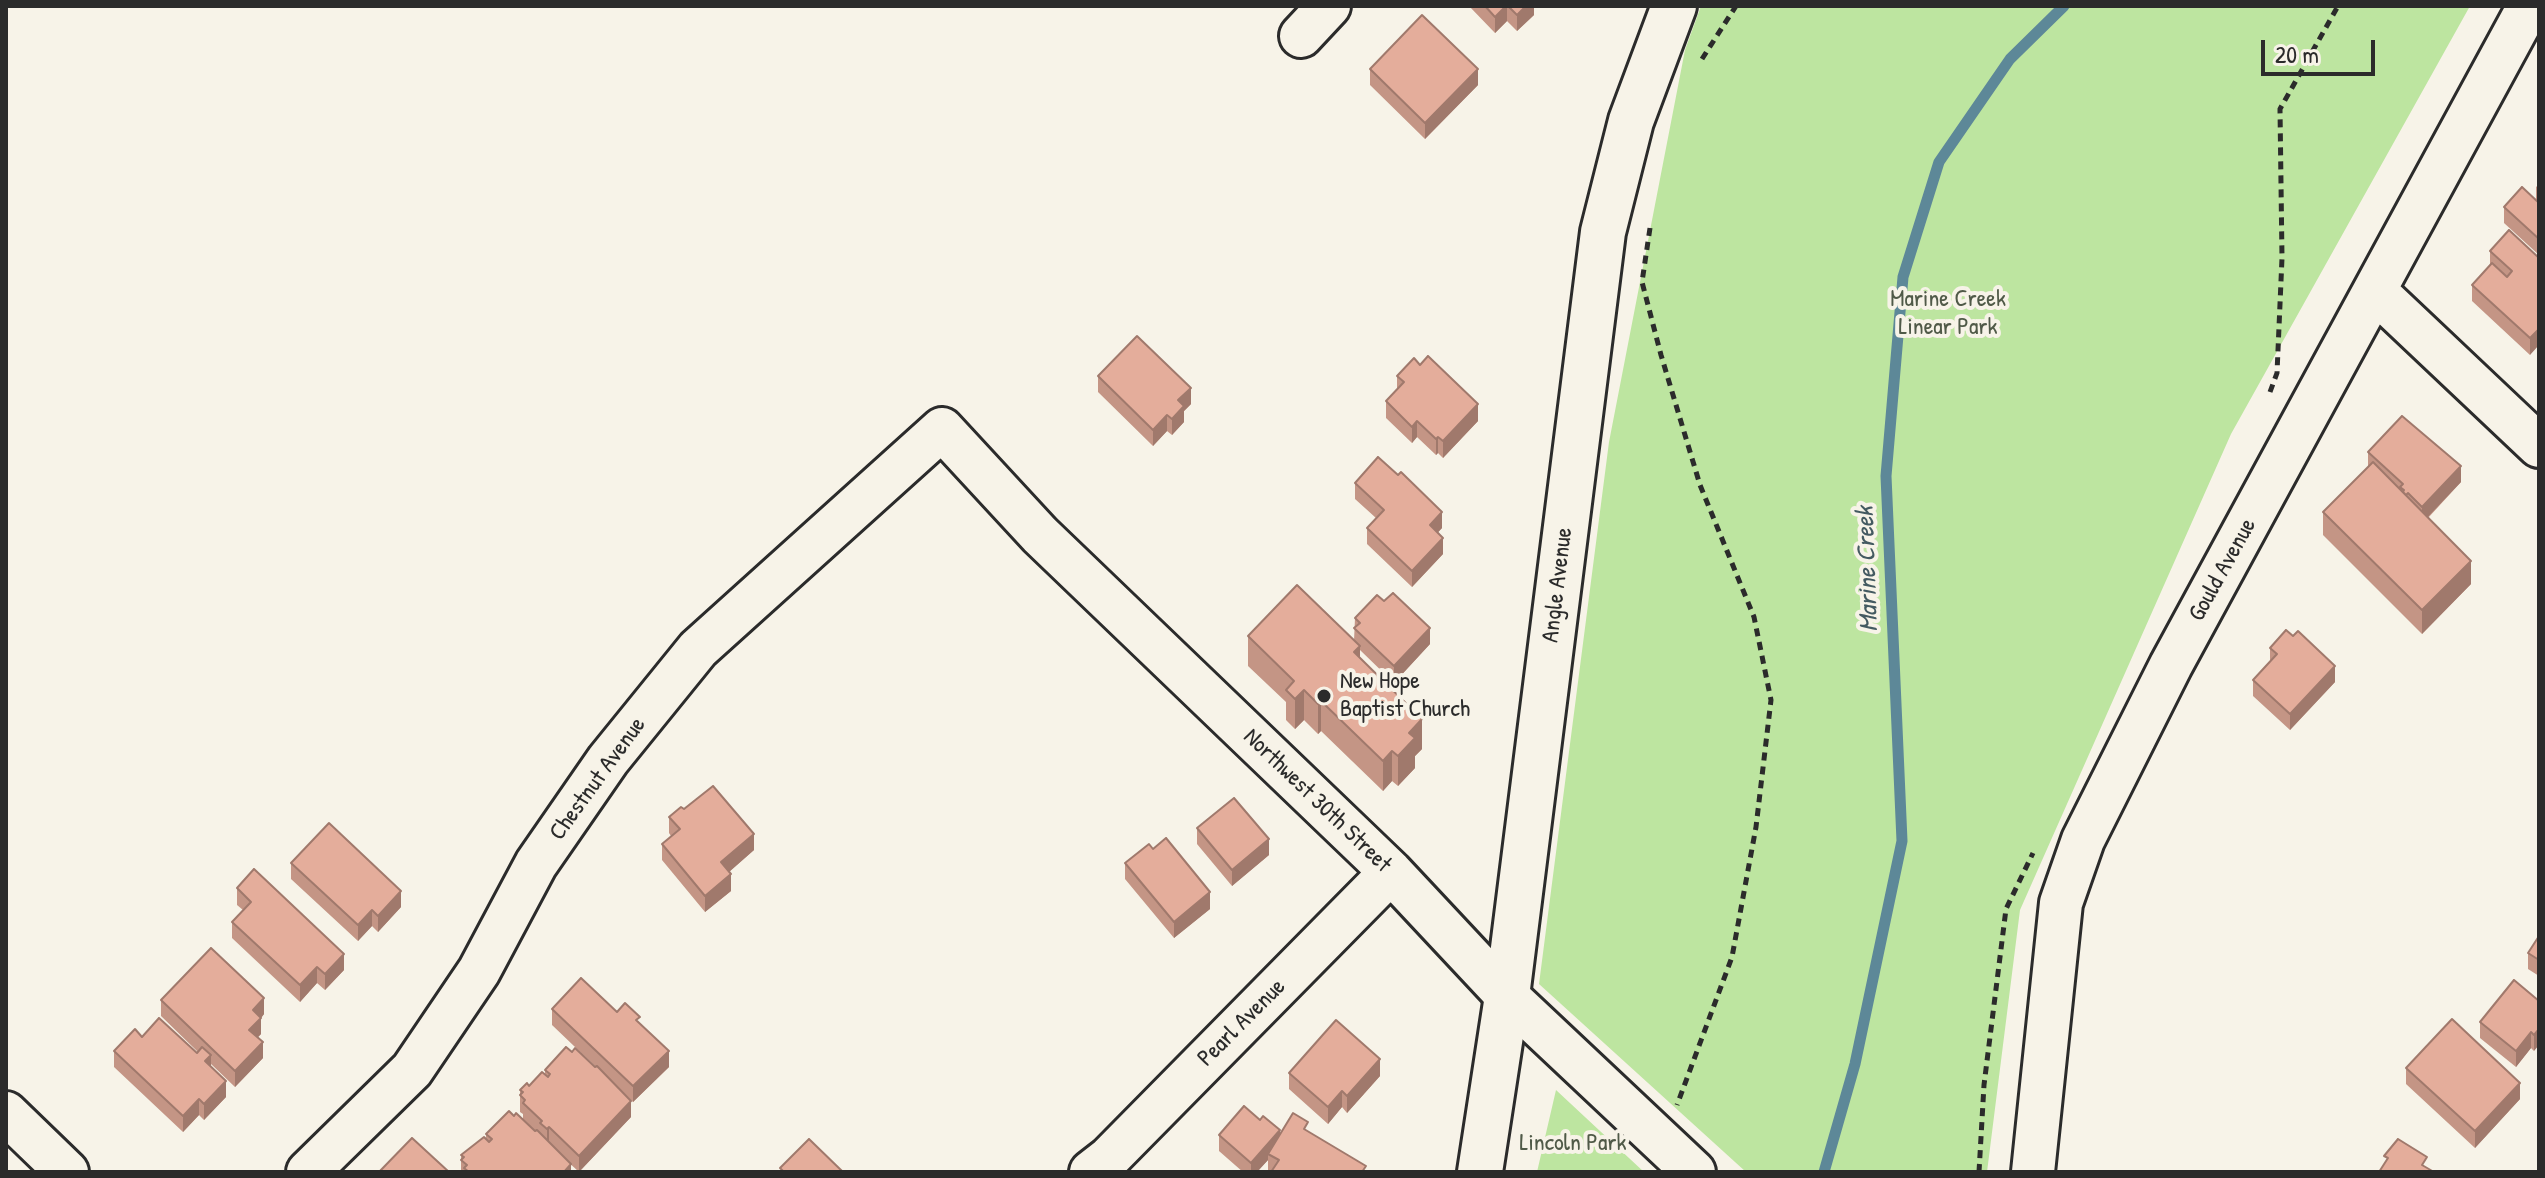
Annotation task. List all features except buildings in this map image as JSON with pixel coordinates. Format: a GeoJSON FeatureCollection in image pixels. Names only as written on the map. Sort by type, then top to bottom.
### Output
{"type":"FeatureCollection","features":[{"type":"Feature","properties":{"kind":"main road","name":"Angle Avenue"},"geometry":{"type":"LineString","coordinates":[[1480,1172],[1507,996],[1603,232],[1631,121],[1674,6]]}},
{"type":"Feature","properties":{"kind":"street","name":"Gould Avenue"},"geometry":{"type":"LineString","coordinates":[[2033,1172],[2061,903],[2083,840],[2171,665],[2529,6]]}},
{"type":"Feature","properties":{"kind":"street"},"geometry":{"type":"LineString","coordinates":[[2375,291],[2539,446]]}},
{"type":"Feature","properties":{"kind":"street","name":"Northwest 30th Street"},"geometry":{"type":"LineString","coordinates":[[942,429],[1040,535],[1391,872],[1507,996],[1694,1172]]}},
{"type":"Feature","properties":{"kind":"street","name":"Chestnut Avenue"},"geometry":{"type":"LineString","coordinates":[[308,1172],[412,1070],[479,971],[536,864],[608,760],[698,649],[942,429]]}},
{"type":"Feature","properties":{"kind":"street","name":"Pearl Avenue"},"geometry":{"type":"LineString","coordinates":[[1091,1172],[1109,1158],[1391,872]]}},
{"type":"Feature","properties":{"kind":"street"},"geometry":{"type":"LineString","coordinates":[[6,1113],[67,1172]]}},
{"type":"Feature","properties":{"kind":"path"},"geometry":{"type":"LineString","coordinates":[[1697,71],[1702,57],[1736,6]]}},
{"type":"Feature","properties":{"kind":"path"},"geometry":{"type":"LineString","coordinates":[[2266,401],[2277,373],[2282,258],[2280,109],[2338,6]]}},
{"type":"Feature","properties":{"kind":"path"},"geometry":{"type":"LineString","coordinates":[[1650,225],[1642,282],[1700,485],[1754,617],[1771,700],[1756,827],[1732,957],[1663,1143]]}},
{"type":"Feature","properties":{"kind":"path"},"geometry":{"type":"LineString","coordinates":[[1979,1172],[1984,1085],[2006,909],[2033,852]]}},
{"type":"Feature","properties":{"kind":"green space","name":"Marine Creek Linear Park"},"geometry":{"type":"Polygon","coordinates":[[[1701,6],[2470,6],[2231,434],[2020,910],[1987,1172],[1746,1172],[1539,984],[1609,442],[1685,50],[1701,6]]]}},
{"type":"Feature","properties":{"kind":"green space","name":"Lincoln Park"},"geometry":{"type":"Polygon","coordinates":[[[1556,1090],[1644,1172],[1537,1172],[1556,1090]]]}},
{"type":"Feature","properties":{"kind":"waterway","name":"Marine Creek"},"geometry":{"type":"LineString","coordinates":[[1824,1172],[1855,1064],[1902,841],[1886,476],[1903,277],[1939,162],[2010,59],[2064,6]]}},
{"type":"Feature","properties":{"kind":"place","name":"New Hope Baptist Church"},"geometry":{"type":"Point","coordinates":[1324,696]}}]}
